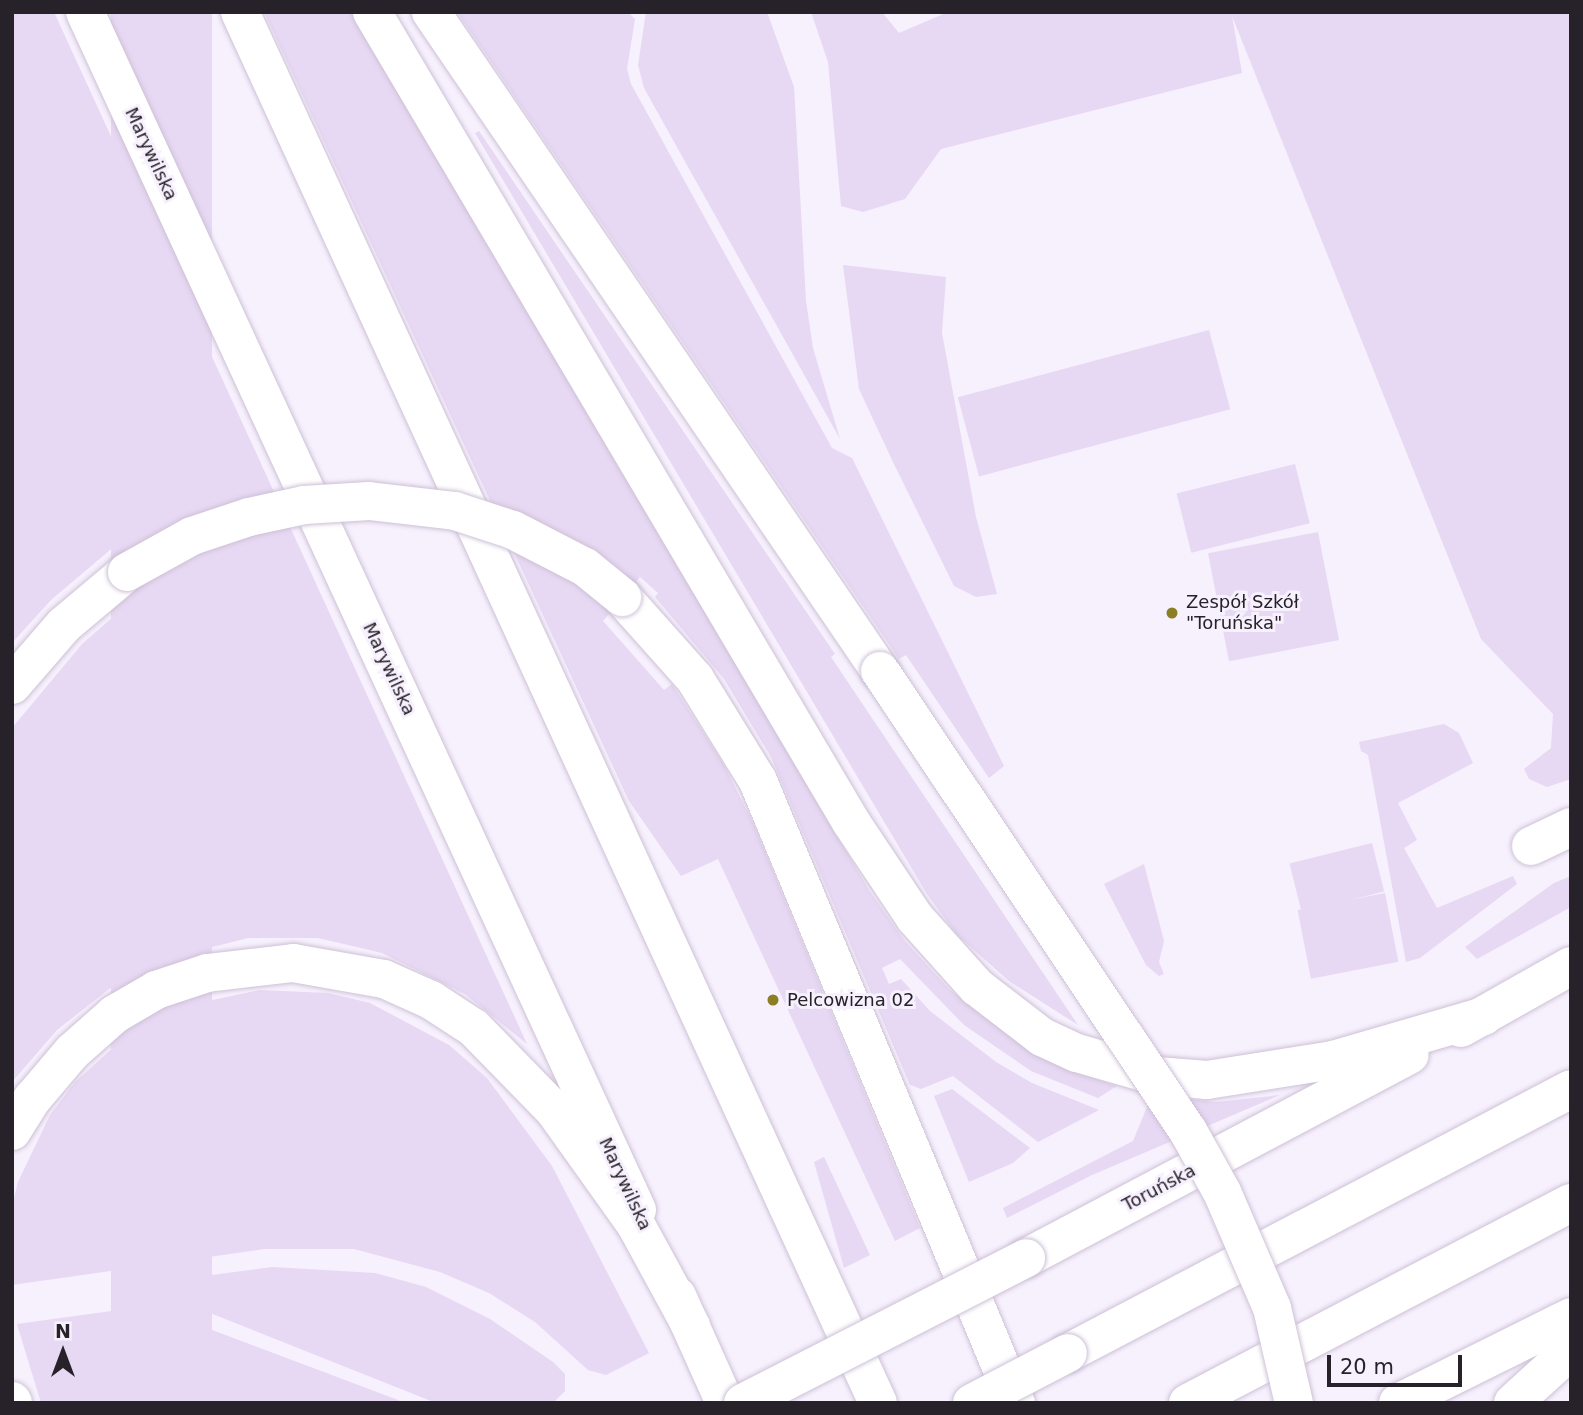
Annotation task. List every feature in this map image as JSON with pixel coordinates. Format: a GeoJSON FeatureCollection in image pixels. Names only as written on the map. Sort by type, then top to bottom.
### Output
{"type":"FeatureCollection","features":[{"type":"Feature","properties":{"kind":"main road","name":"Marywilska"},"geometry":{"type":"LineString","coordinates":[[85,12],[691,1326]]}},
{"type":"Feature","properties":{"kind":"main road"},"geometry":{"type":"LineString","coordinates":[[240,12],[878,1403]]}},
{"type":"Feature","properties":{"kind":"main road"},"geometry":{"type":"LineString","coordinates":[[372,12],[857,831],[915,918],[977,987],[1042,1037],[1077,1054],[1157,1076],[1207,1080],[1333,1060],[1484,1016]]}},
{"type":"Feature","properties":{"kind":"main road"},"geometry":{"type":"LineString","coordinates":[[431,12],[880,671],[1188,1131],[1222,1192],[1272,1308],[1294,1403]]}},
{"type":"Feature","properties":{"kind":"main road"},"geometry":{"type":"LineString","coordinates":[[12,685],[64,625],[127,572],[192,536],[248,517],[304,505],[369,501],[455,511],[513,530],[584,568],[622,597],[695,679],[758,781],[1016,1403]]}},
{"type":"Feature","properties":{"kind":"main road"},"geometry":{"type":"LineString","coordinates":[[1531,846],[1571,827]]}},
{"type":"Feature","properties":{"kind":"main road"},"geometry":{"type":"LineString","coordinates":[[12,1131],[33,1098],[72,1052],[115,1014],[156,990],[207,974],[293,963],[384,979],[431,1000],[474,1028],[545,1100],[636,1225],[691,1326],[725,1403]]}},
{"type":"Feature","properties":{"kind":"main road","name":"Toruńska"},"geometry":{"type":"LineString","coordinates":[[743,1403],[1026,1258],[1484,1016],[1571,966]]}},
{"type":"Feature","properties":{"kind":"main road"},"geometry":{"type":"LineString","coordinates":[[972,1403],[1571,1089]]}},
{"type":"Feature","properties":{"kind":"main road"},"geometry":{"type":"LineString","coordinates":[[1188,1403],[1571,1203]]}},
{"type":"Feature","properties":{"kind":"main road"},"geometry":{"type":"LineString","coordinates":[[1398,1403],[1571,1317]]}},
{"type":"Feature","properties":{"kind":"main road"},"geometry":{"type":"LineString","coordinates":[[1513,1403],[1571,1350]]}},
{"type":"Feature","properties":{"kind":"shaded area"},"geometry":{"type":"Polygon","coordinates":[[[12,12],[54,12],[527,1044],[465,994],[382,953],[318,938],[248,938],[177,956],[109,989],[57,1030],[12,1082],[12,728],[82,644],[136,597],[116,545],[51,600],[12,643],[12,12]]]}},
{"type":"Feature","properties":{"kind":"shaded area"},"geometry":{"type":"Polygon","coordinates":[[[111,12],[212,12],[212,1403],[111,1403],[111,12]]]}},
{"type":"Feature","properties":{"kind":"shaded area"},"geometry":{"type":"Polygon","coordinates":[[[264,12],[351,12],[869,890],[904,940],[949,989],[1015,1040],[1081,1074],[1117,1086],[1098,1098],[1031,1071],[964,1025],[900,959],[882,968],[889,984],[901,979],[930,1011],[996,1062],[1032,1083],[1099,1110],[1038,1142],[953,1076],[921,1089],[910,1085],[771,757],[724,679],[655,597],[658,593],[640,577],[603,621],[664,690],[672,684],[723,763],[753,823],[920,1228],[895,1241],[718,859],[681,876],[629,801],[264,12]]]}},
{"type":"Feature","properties":{"kind":"shaded area"},"geometry":{"type":"Polygon","coordinates":[[[457,12],[628,12],[635,19],[627,69],[631,84],[832,448],[852,458],[1004,766],[989,778],[906,655],[899,659],[457,12]]]}},
{"type":"Feature","properties":{"kind":"shaded area"},"geometry":{"type":"Polygon","coordinates":[[[646,12],[767,12],[794,87],[806,301],[813,348],[840,439],[644,88],[638,65],[646,12]]]}},
{"type":"Feature","properties":{"kind":"shaded area"},"geometry":{"type":"Polygon","coordinates":[[[811,12],[882,12],[899,33],[948,12],[1571,12],[1571,779],[1547,787],[1529,779],[1524,769],[1551,748],[1553,714],[1481,639],[1232,16],[1242,73],[941,149],[905,199],[863,212],[841,206],[828,62],[811,12]]]}},
{"type":"Feature","properties":{"kind":"shaded area"},"geometry":{"type":"Polygon","coordinates":[[[479,131],[835,654],[831,657],[1078,1025],[1009,981],[957,935],[927,894],[475,133],[479,131]]]}},
{"type":"Feature","properties":{"kind":"shaded area"},"geometry":{"type":"Polygon","coordinates":[[[843,265],[946,277],[942,333],[976,517],[997,594],[976,597],[954,586],[893,462],[859,389],[843,265]]]}},
{"type":"Feature","properties":{"kind":"shaded area"},"geometry":{"type":"Polygon","coordinates":[[[1209,330],[1230,409],[979,476],[958,397],[1209,330]]]}},
{"type":"Feature","properties":{"kind":"shaded area"},"geometry":{"type":"Polygon","coordinates":[[[1295,464],[1310,523],[1191,553],[1177,494],[1295,464]]]}},
{"type":"Feature","properties":{"kind":"shaded area"},"geometry":{"type":"Polygon","coordinates":[[[1318,532],[1339,640],[1229,661],[1208,553],[1318,532]]]}},
{"type":"Feature","properties":{"kind":"shaded area"},"geometry":{"type":"Polygon","coordinates":[[[1444,724],[1459,733],[1473,763],[1398,803],[1417,840],[1404,848],[1437,908],[1513,876],[1517,884],[1420,958],[1406,962],[1368,755],[1361,751],[1359,742],[1444,724]]]}},
{"type":"Feature","properties":{"kind":"shaded area"},"geometry":{"type":"Polygon","coordinates":[[[1372,843],[1384,892],[1302,912],[1290,864],[1372,843]]]}},
{"type":"Feature","properties":{"kind":"shaded area"},"geometry":{"type":"Polygon","coordinates":[[[1144,864],[1164,941],[1159,962],[1164,974],[1159,976],[1146,965],[1104,884],[1144,864]]]}},
{"type":"Feature","properties":{"kind":"shaded area"},"geometry":{"type":"Polygon","coordinates":[[[1571,876],[1571,907],[1477,959],[1465,947],[1554,883],[1571,876]]]}},
{"type":"Feature","properties":{"kind":"shaded area"},"geometry":{"type":"Polygon","coordinates":[[[1385,893],[1398,962],[1311,979],[1298,910],[1385,893]]]}},
{"type":"Feature","properties":{"kind":"shaded area"},"geometry":{"type":"Polygon","coordinates":[[[260,990],[328,993],[370,1003],[449,1045],[487,1078],[552,1166],[649,1353],[606,1375],[588,1370],[535,1322],[489,1293],[440,1272],[354,1249],[265,1249],[12,1285],[12,1206],[18,1182],[50,1115],[75,1082],[124,1038],[156,1021],[189,1005],[260,990]]]}},
{"type":"Feature","properties":{"kind":"shaded area"},"geometry":{"type":"Polygon","coordinates":[[[952,1089],[1030,1148],[1013,1163],[969,1182],[934,1096],[952,1089]]]}},
{"type":"Feature","properties":{"kind":"shaded area"},"geometry":{"type":"Polygon","coordinates":[[[1152,1095],[1216,1102],[1280,1095],[1092,1175],[1007,1218],[1003,1208],[1133,1141],[1152,1095]]]}},
{"type":"Feature","properties":{"kind":"shaded area"},"geometry":{"type":"Polygon","coordinates":[[[824,1157],[870,1255],[844,1268],[814,1162],[824,1157]]]}},
{"type":"Feature","properties":{"kind":"shaded area"},"geometry":{"type":"Polygon","coordinates":[[[272,1267],[375,1273],[426,1287],[490,1319],[553,1362],[565,1374],[565,1391],[553,1403],[436,1403],[160,1293],[160,1282],[272,1267]]]}},
{"type":"Feature","properties":{"kind":"shaded area"},"geometry":{"type":"Polygon","coordinates":[[[148,1306],[404,1403],[41,1403],[17,1324],[148,1306]]]}},
{"type":"Feature","properties":{"kind":"place","name":"Zespół Szkół \"Toruńska\""},"geometry":{"type":"Point","coordinates":[1172,613]}},
{"type":"Feature","properties":{"kind":"place","name":"Pelcowizna 02"},"geometry":{"type":"Point","coordinates":[773,1000]}}]}
